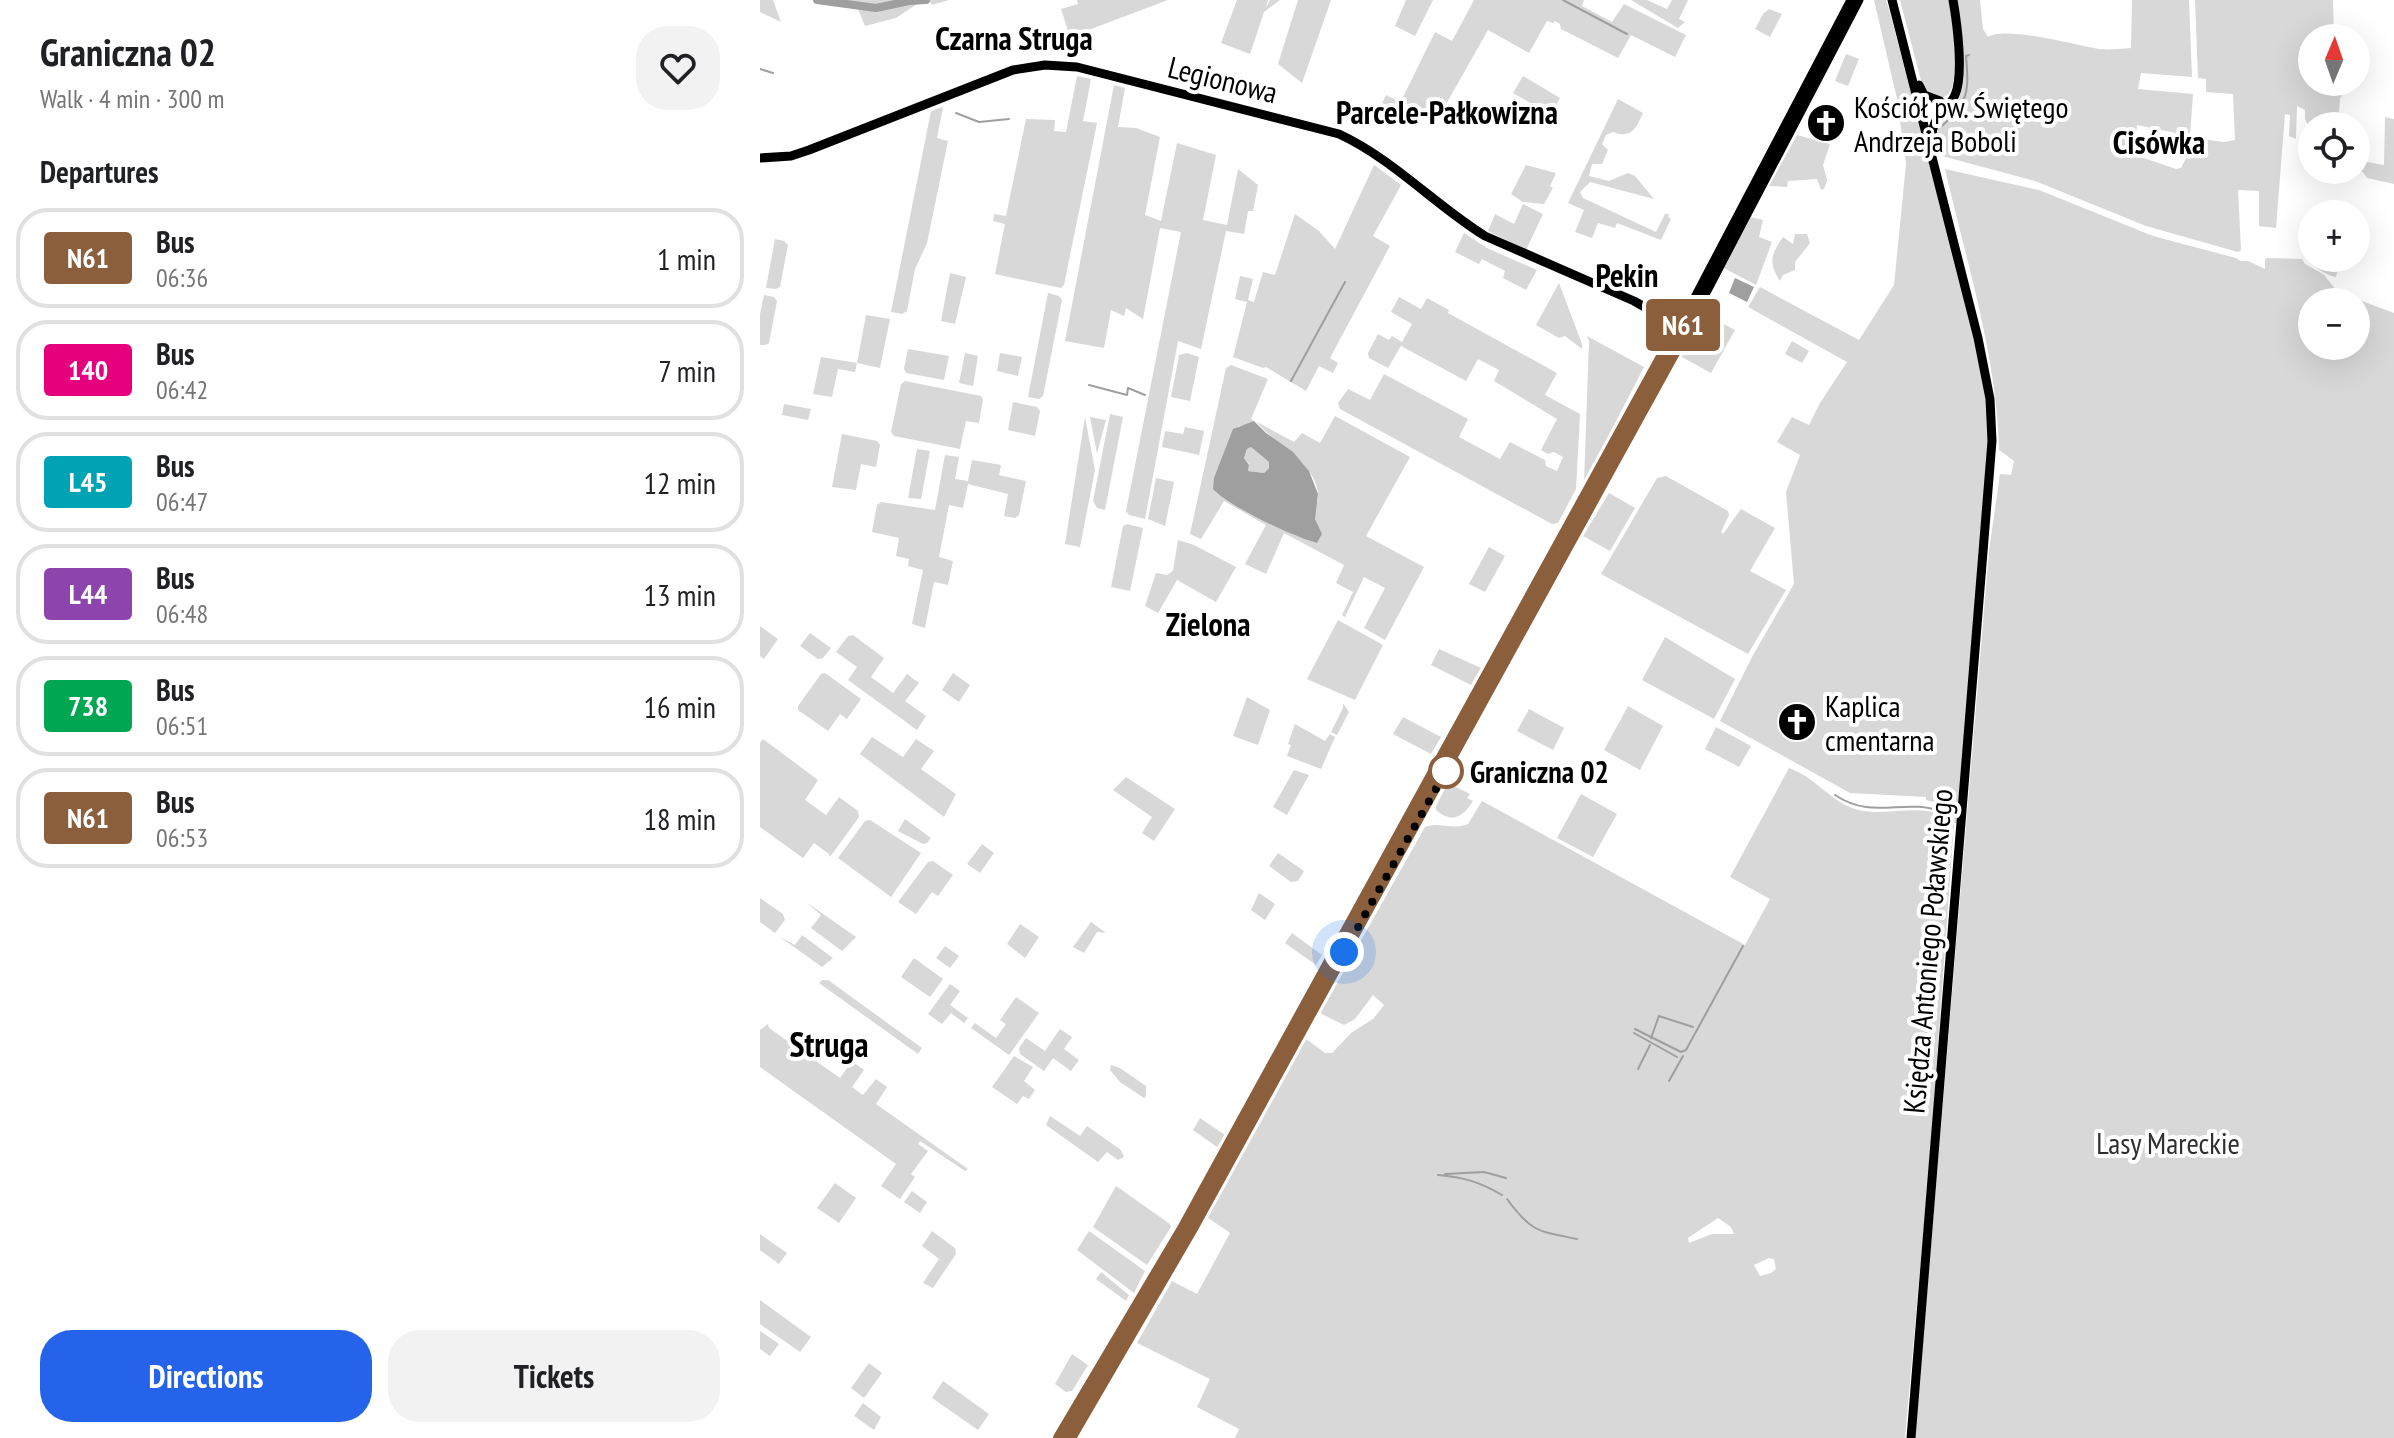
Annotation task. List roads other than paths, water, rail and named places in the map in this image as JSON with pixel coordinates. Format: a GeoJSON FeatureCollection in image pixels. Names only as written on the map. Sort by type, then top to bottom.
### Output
{"type":"FeatureCollection","features":[{"type":"Feature","properties":{"kind":"main road"},"geometry":{"type":"LineString","coordinates":[[1059,1438],[1184,1227],[1685,326],[1849,0]]}},
{"type":"Feature","properties":{"kind":"main road"},"geometry":{"type":"LineString","coordinates":[[1070,1438],[1191,1230],[1437,788],[1859,0]]}},
{"type":"Feature","properties":{"kind":"main road","name":"Księdza Antoniego Poławskiego"},"geometry":{"type":"LineString","coordinates":[[1892,0],[1983,361],[1990,399],[1992,441],[1911,1438]]}},
{"type":"Feature","properties":{"kind":"main road"},"geometry":{"type":"LineString","coordinates":[[1932,149],[1933,124],[1944,103],[1957,89],[1959,73],[1953,0]]}},
{"type":"Feature","properties":{"kind":"main road","name":"Legionowa"},"geometry":{"type":"LineString","coordinates":[[760,158],[802,152],[1013,70],[1045,65],[1077,67],[1339,134],[1378,157],[1463,223],[1485,236],[1644,307],[1673,315],[1685,326]]}},
{"type":"Feature","properties":{"kind":"main road"},"geometry":{"type":"LineString","coordinates":[[1912,73],[1924,95],[1944,103]]}},
{"type":"Feature","properties":{"kind":"main road"},"geometry":{"type":"LineString","coordinates":[[1921,107],[1944,103]]}},
{"type":"Feature","properties":{"kind":"waterway"},"geometry":{"type":"LineString","coordinates":[[817,0],[876,8],[926,0]]}},
{"type":"Feature","properties":{"kind":"waterway"},"geometry":{"type":"LineString","coordinates":[[1563,0],[1627,34]]}},
{"type":"Feature","properties":{"kind":"waterway"},"geometry":{"type":"LineString","coordinates":[[1942,126],[1958,110],[1965,95],[1966,56],[1969,55]]}},
{"type":"Feature","properties":{"kind":"waterway"},"geometry":{"type":"LineString","coordinates":[[760,69],[773,73]]}},
{"type":"Feature","properties":{"kind":"waterway"},"geometry":{"type":"LineString","coordinates":[[956,113],[979,122],[1009,119]]}},
{"type":"Feature","properties":{"kind":"waterway"},"geometry":{"type":"LineString","coordinates":[[1291,381],[1345,282]]}},
{"type":"Feature","properties":{"kind":"waterway"},"geometry":{"type":"LineString","coordinates":[[1089,385],[1127,395],[1128,388],[1145,395]]}},
{"type":"Feature","properties":{"kind":"waterway"},"geometry":{"type":"LineString","coordinates":[[1835,795],[1863,807],[1915,807],[1943,812]]}},
{"type":"Feature","properties":{"kind":"waterway"},"geometry":{"type":"LineString","coordinates":[[1635,1029],[1681,1052],[1686,1050],[1743,946]]}},
{"type":"Feature","properties":{"kind":"waterway"},"geometry":{"type":"LineString","coordinates":[[1651,1038],[1659,1016],[1693,1027]]}},
{"type":"Feature","properties":{"kind":"waterway"},"geometry":{"type":"LineString","coordinates":[[1634,1033],[1677,1057]]}},
{"type":"Feature","properties":{"kind":"waterway"},"geometry":{"type":"LineString","coordinates":[[1638,1069],[1650,1045]]}},
{"type":"Feature","properties":{"kind":"waterway"},"geometry":{"type":"LineString","coordinates":[[1669,1081],[1683,1056]]}},
{"type":"Feature","properties":{"kind":"waterway"},"geometry":{"type":"LineString","coordinates":[[1445,1174],[1484,1172],[1506,1178]]}},
{"type":"Feature","properties":{"kind":"waterway"},"geometry":{"type":"LineString","coordinates":[[1438,1175],[1471,1181],[1502,1195]]}},
{"type":"Feature","properties":{"kind":"waterway"},"geometry":{"type":"LineString","coordinates":[[1507,1199],[1537,1229],[1577,1239]]}},
{"type":"Feature","properties":{"kind":"place","name":"Kościół pw. Świętego Andrzeja Boboli"},"geometry":{"type":"Point","coordinates":[1826,123]}},
{"type":"Feature","properties":{"kind":"place","name":"Kaplica cmentarna"},"geometry":{"type":"Point","coordinates":[1797,722]}},
{"type":"Feature","properties":{"kind":"place","name":"Graniczna 02"},"geometry":{"type":"Point","coordinates":[1446,771]}},
{"type":"Feature","properties":{"kind":"district","name":"Czarna Struga"},"geometry":{"type":"Point","coordinates":[1014,38]}},
{"type":"Feature","properties":{"kind":"district","name":"Parcele-Pałkowizna"},"geometry":{"type":"Point","coordinates":[1447,112]}},
{"type":"Feature","properties":{"kind":"district","name":"Cisówka"},"geometry":{"type":"Point","coordinates":[2159,142]}},
{"type":"Feature","properties":{"kind":"district","name":"Pekin"},"geometry":{"type":"Point","coordinates":[1627,275]}},
{"type":"Feature","properties":{"kind":"district","name":"Zielona"},"geometry":{"type":"Point","coordinates":[1208,624]}},
{"type":"Feature","properties":{"kind":"district","name":"Struga"},"geometry":{"type":"Point","coordinates":[829,1044]}},
{"type":"Feature","properties":{"kind":"park label","name":"Lasy Mareckie"},"geometry":{"type":"Point","coordinates":[2168,1142]}}]}
